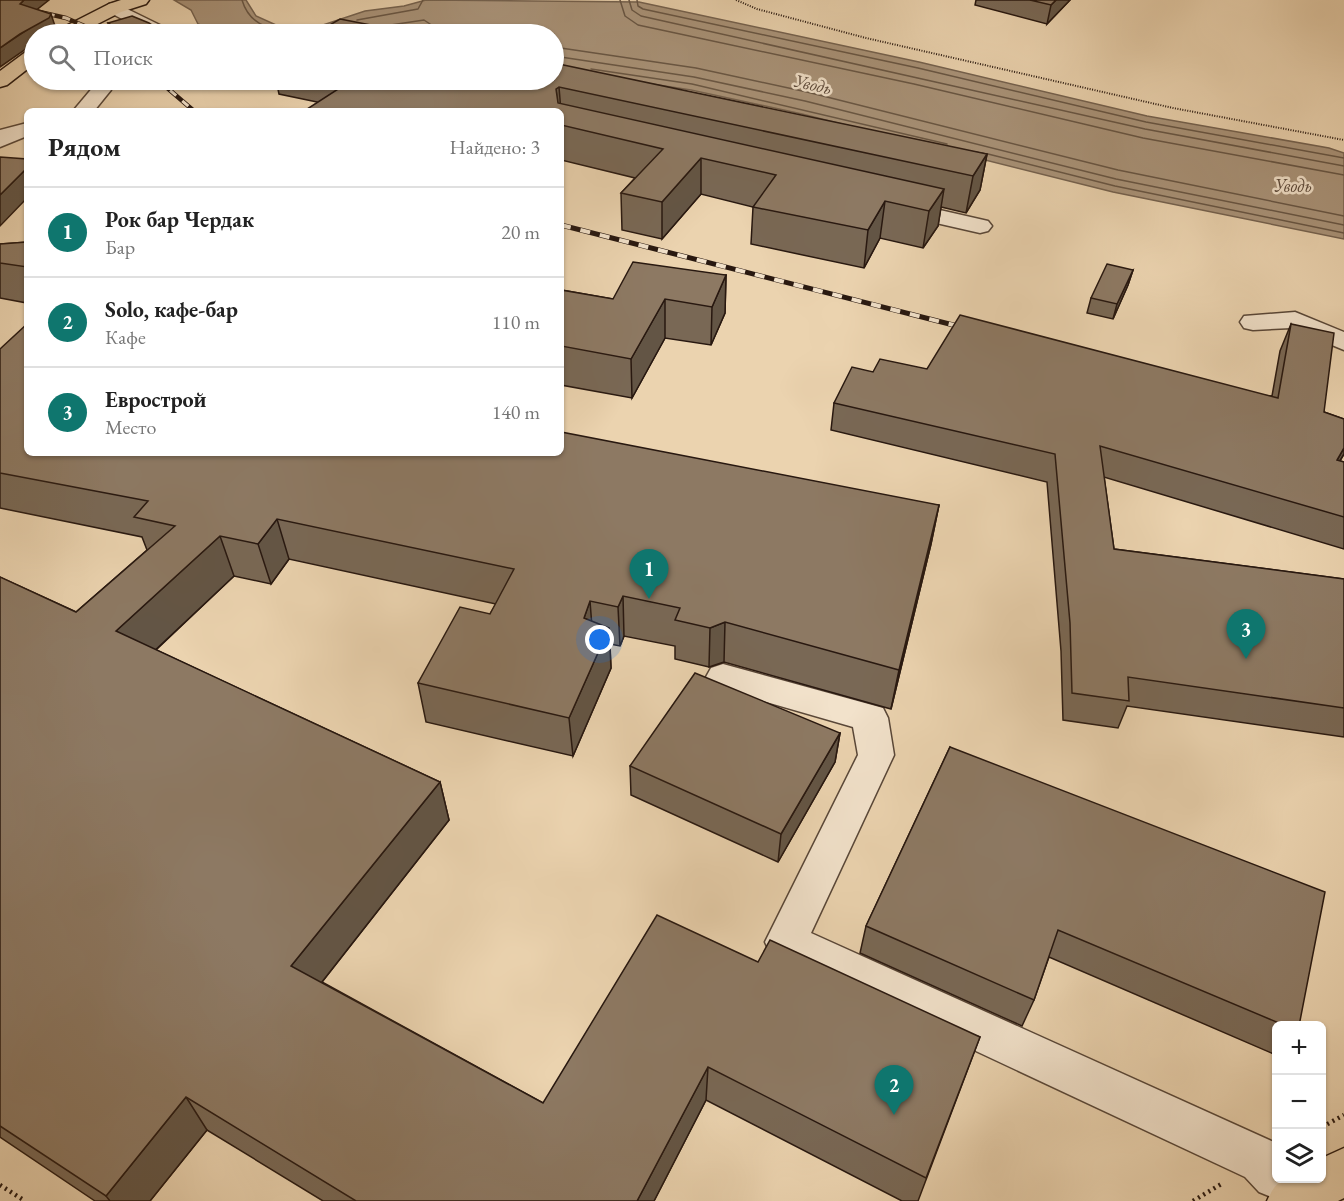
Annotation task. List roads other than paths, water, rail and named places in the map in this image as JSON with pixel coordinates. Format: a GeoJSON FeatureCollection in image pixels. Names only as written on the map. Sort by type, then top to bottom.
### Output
{"type":"FeatureCollection","features":[{"type":"Feature","properties":{"kind":"main road"},"geometry":{"type":"LineString","coordinates":[[84,24],[115,8],[140,0]]}},
{"type":"Feature","properties":{"kind":"main road"},"geometry":{"type":"LineString","coordinates":[[0,81],[24,63]]}},
{"type":"Feature","properties":{"kind":"main road"},"geometry":{"type":"LineString","coordinates":[[1286,1188],[1344,1172]]}},
{"type":"Feature","properties":{"kind":"lane"},"geometry":{"type":"LineString","coordinates":[[115,8],[145,24]]}},
{"type":"Feature","properties":{"kind":"lane"},"geometry":{"type":"LineString","coordinates":[[86,108],[101,90]]}},
{"type":"Feature","properties":{"kind":"lane"},"geometry":{"type":"LineString","coordinates":[[0,141],[4,136],[24,130]]}},
{"type":"Feature","properties":{"kind":"lane"},"geometry":{"type":"LineString","coordinates":[[875,202],[980,226]]}},
{"type":"Feature","properties":{"kind":"lane"},"geometry":{"type":"LineString","coordinates":[[1253,322],[1295,320],[1344,342]]}},
{"type":"Feature","properties":{"kind":"lane"},"geometry":{"type":"LineString","coordinates":[[723,677],[870,718],[876,755],[786,942],[1262,1160],[1286,1188]]}},
{"type":"Feature","properties":{"kind":"water","name":"Уводь"},"geometry":{"type":"Polygon","coordinates":[[[174,0],[246,0],[256,16],[274,24],[198,24],[191,10],[174,0]]]}},
{"type":"Feature","properties":{"kind":"water","name":"Уводь"},"geometry":{"type":"Polygon","coordinates":[[[426,0],[639,2],[919,62],[1147,116],[1329,148],[1344,153],[1344,239],[1113,192],[802,114],[691,90],[564,71],[564,24],[326,24],[365,11],[404,6],[426,0]]]}},
{"type":"Feature","properties":{"kind":"railway"},"geometry":{"type":"LineString","coordinates":[[0,3],[66,18],[80,24]]}},
{"type":"Feature","properties":{"kind":"railway"},"geometry":{"type":"LineString","coordinates":[[170,90],[191,108]]}},
{"type":"Feature","properties":{"kind":"railway"},"geometry":{"type":"LineString","coordinates":[[564,226],[969,329]]}},
{"type":"Feature","properties":{"kind":"place","name":"Рок бар Чердак"},"geometry":{"type":"Point","coordinates":[649,599]}},
{"type":"Feature","properties":{"kind":"place","name":"Еврострой"},"geometry":{"type":"Point","coordinates":[1246,659]}},
{"type":"Feature","properties":{"kind":"place","name":"Solo, кафе-бар"},"geometry":{"type":"Point","coordinates":[894,1115]}}]}
